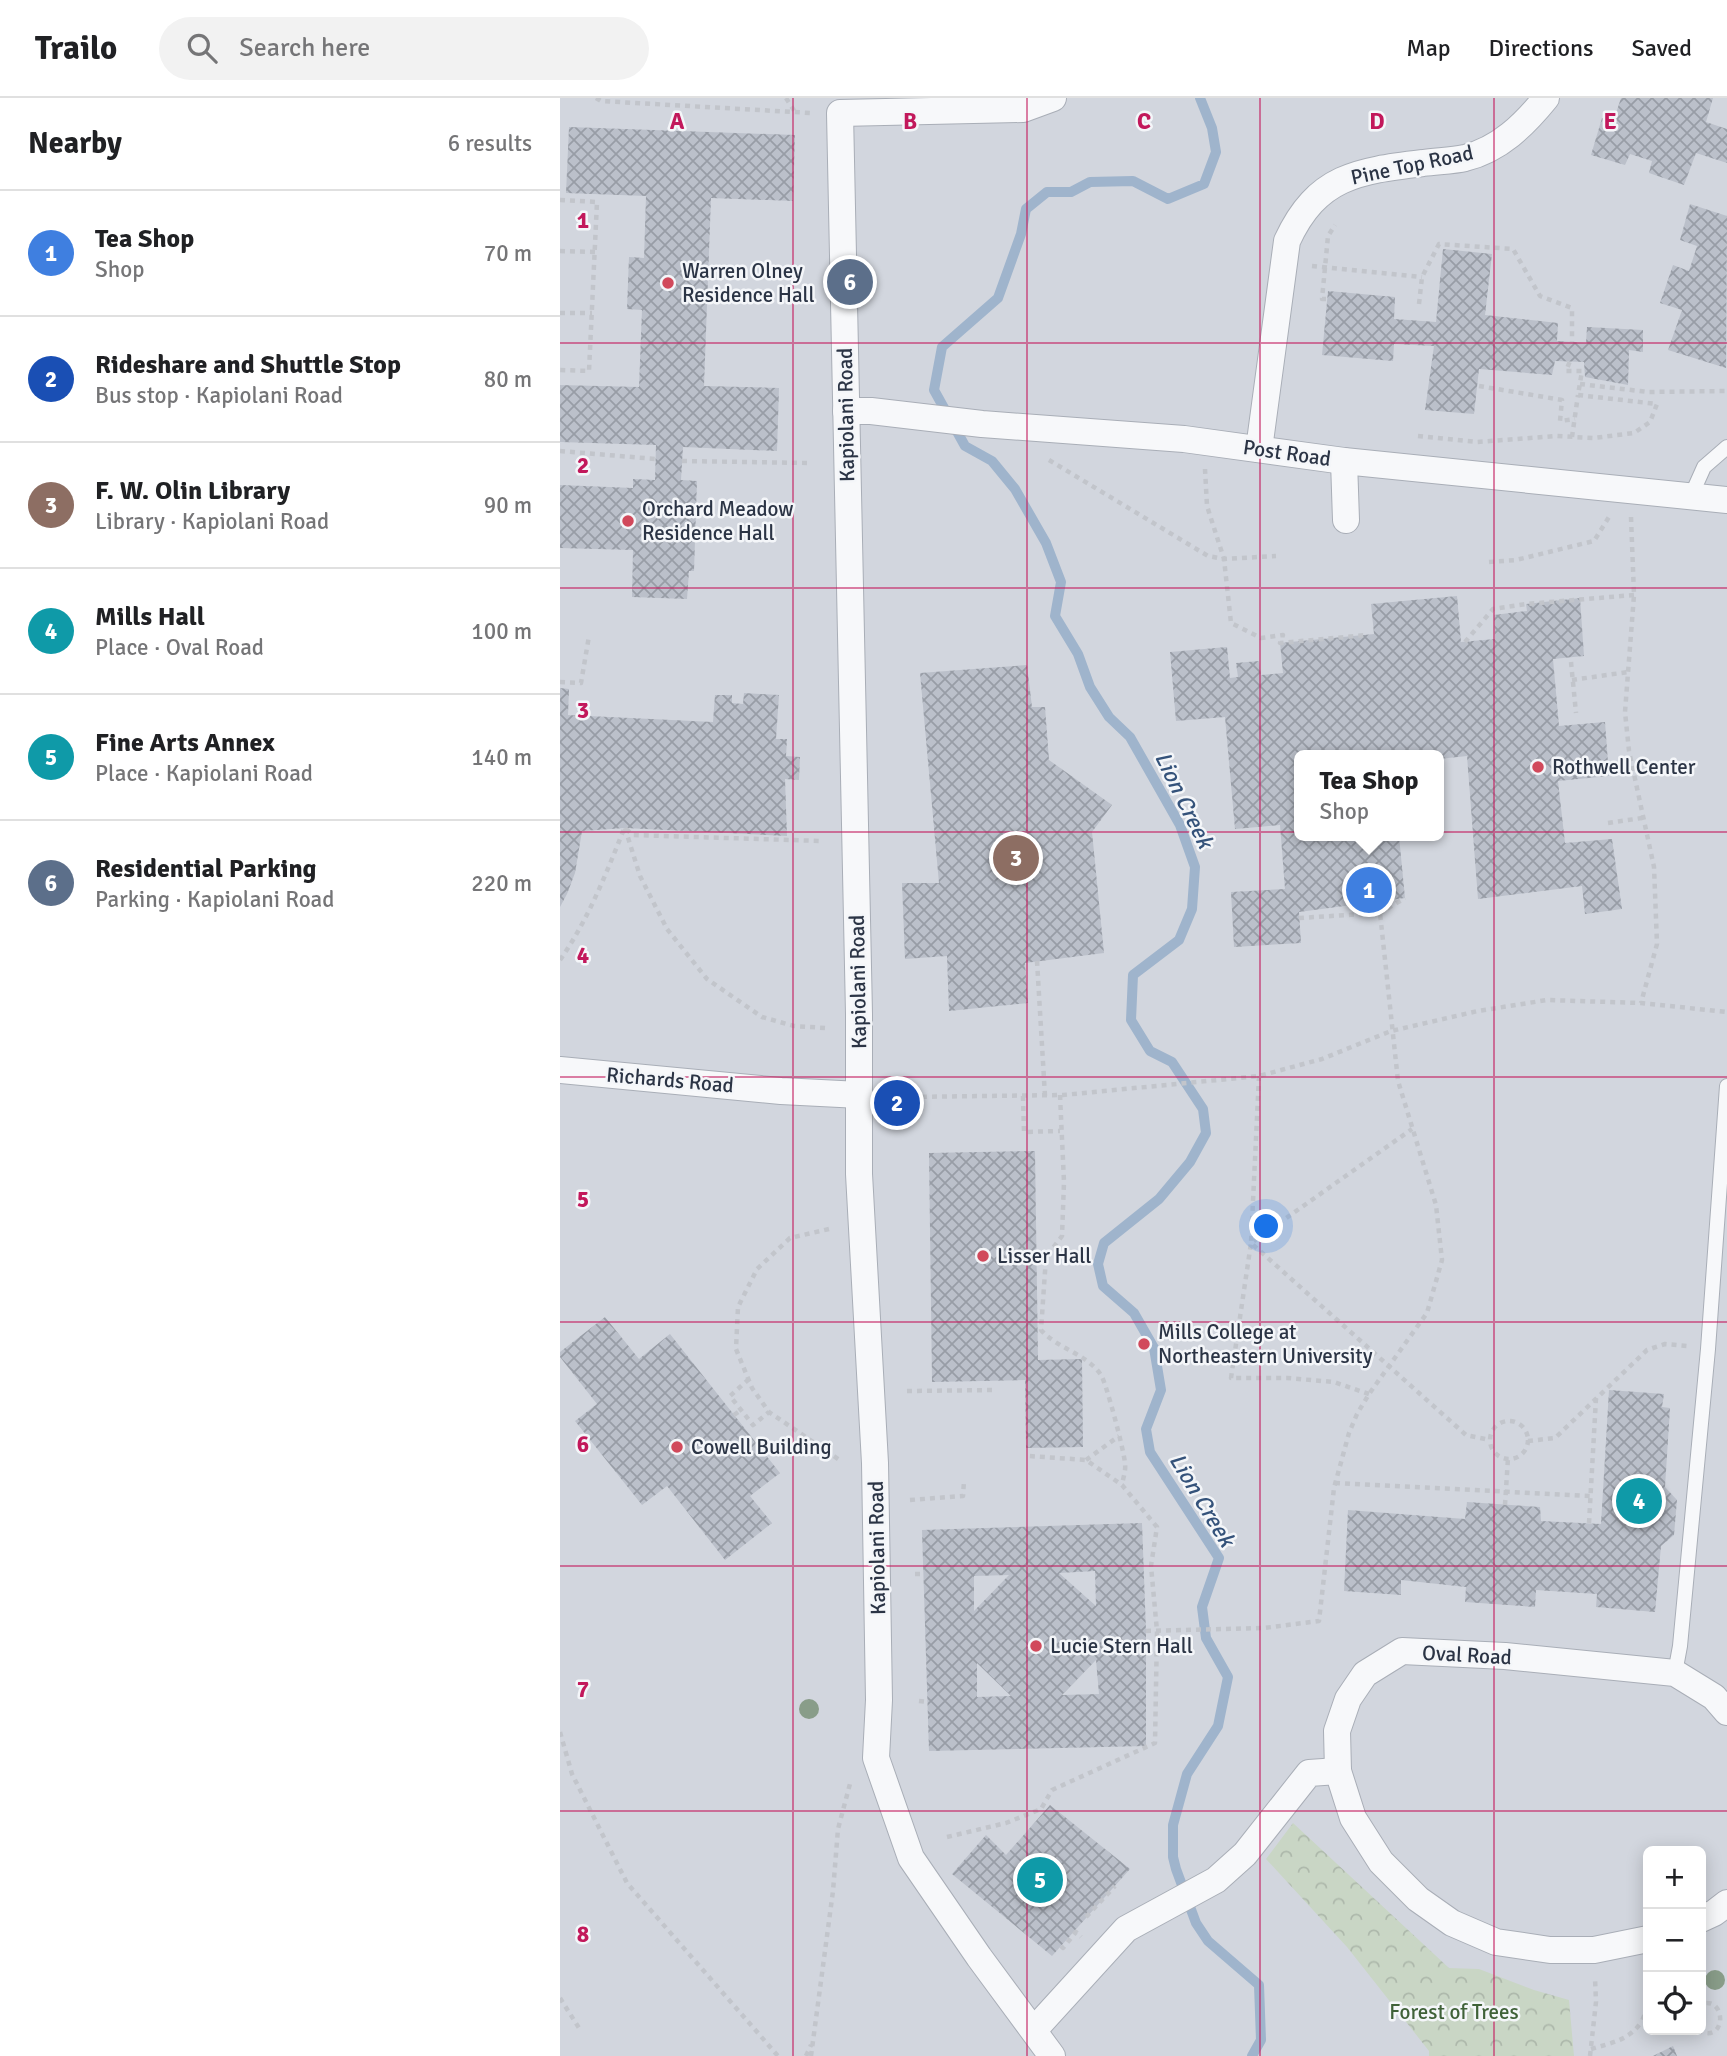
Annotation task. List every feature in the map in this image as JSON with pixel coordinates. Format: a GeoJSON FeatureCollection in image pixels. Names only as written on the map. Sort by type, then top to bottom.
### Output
{"type":"FeatureCollection","features":[{"type":"Feature","properties":{"kind":"street"},"geometry":{"type":"LineString","coordinates":[[841,113],[1023,109],[1053,98]]}},
{"type":"Feature","properties":{"kind":"street","name":"Pine Top Road"},"geometry":{"type":"LineString","coordinates":[[1259,449],[1287,241],[1298,218],[1314,197],[1338,181],[1359,175],[1400,166],[1466,158],[1504,141],[1525,124],[1546,98]]}},
{"type":"Feature","properties":{"kind":"street","name":"Kapiolani Road"},"geometry":{"type":"LineString","coordinates":[[841,113],[860,1095],[859,1166],[875,1463],[879,1700],[876,1758],[911,1858],[1052,2056]]}},
{"type":"Feature","properties":{"kind":"street","name":"Post Road"},"geometry":{"type":"LineString","coordinates":[[846,411],[1184,439],[1344,461],[1727,500]]}},
{"type":"Feature","properties":{"kind":"street"},"geometry":{"type":"LineString","coordinates":[[1344,461],[1346,520]]}},
{"type":"Feature","properties":{"kind":"street","name":"Richards Road"},"geometry":{"type":"LineString","coordinates":[[560,1070],[781,1091],[860,1095]]}},
{"type":"Feature","properties":{"kind":"street","name":"Oval Road"},"geometry":{"type":"LineString","coordinates":[[1643,1939],[1594,1950],[1550,1950],[1496,1942],[1452,1923],[1418,1899],[1381,1862],[1353,1818],[1338,1771],[1338,1731],[1348,1699],[1365,1674],[1402,1651],[1505,1656],[1675,1674],[1714,1697],[1727,1713]]}},
{"type":"Feature","properties":{"kind":"street"},"geometry":{"type":"LineString","coordinates":[[1034,2030],[1126,1930],[1152,1913],[1216,1880],[1245,1854],[1309,1773],[1338,1771]]}},
{"type":"Feature","properties":{"kind":"street"},"geometry":{"type":"LineString","coordinates":[[1706,1917],[1727,1903]]}},
{"type":"Feature","properties":{"kind":"lane"},"geometry":{"type":"LineString","coordinates":[[1691,496],[1704,467],[1727,447]]}},
{"type":"Feature","properties":{"kind":"lane"},"geometry":{"type":"LineString","coordinates":[[1675,1674],[1680,1646],[1708,1349],[1727,1086]]}},
{"type":"Feature","properties":{"kind":"path"},"geometry":{"type":"LineString","coordinates":[[596,98],[601,101],[796,113],[841,113]]}},
{"type":"Feature","properties":{"kind":"path"},"geometry":{"type":"LineString","coordinates":[[786,98],[796,113]]}},
{"type":"Feature","properties":{"kind":"path"},"geometry":{"type":"LineString","coordinates":[[560,200],[597,201],[589,371],[560,370]]}},
{"type":"Feature","properties":{"kind":"path"},"geometry":{"type":"LineString","coordinates":[[1326,299],[1322,299],[1328,236],[1341,215]]}},
{"type":"Feature","properties":{"kind":"path"},"geometry":{"type":"LineString","coordinates":[[1419,304],[1422,277],[1440,244],[1513,249],[1540,296],[1572,307],[1572,342]]}},
{"type":"Feature","properties":{"kind":"path"},"geometry":{"type":"LineString","coordinates":[[560,251],[595,252]]}},
{"type":"Feature","properties":{"kind":"path"},"geometry":{"type":"LineString","coordinates":[[1304,265],[1422,277]]}},
{"type":"Feature","properties":{"kind":"path"},"geometry":{"type":"LineString","coordinates":[[560,313],[592,313]]}},
{"type":"Feature","properties":{"kind":"path"},"geometry":{"type":"LineString","coordinates":[[1570,361],[1566,371],[1582,371],[1572,437]]}},
{"type":"Feature","properties":{"kind":"path"},"geometry":{"type":"LineString","coordinates":[[1580,384],[1648,392],[1727,391]]}},
{"type":"Feature","properties":{"kind":"path"},"geometry":{"type":"LineString","coordinates":[[1479,386],[1562,400],[1560,421],[1575,419]]}},
{"type":"Feature","properties":{"kind":"path"},"geometry":{"type":"LineString","coordinates":[[1405,436],[1477,442],[1594,438],[1634,433],[1650,422],[1657,404],[1578,395]]}},
{"type":"Feature","properties":{"kind":"path"},"geometry":{"type":"LineString","coordinates":[[560,452],[656,459]]}},
{"type":"Feature","properties":{"kind":"path"},"geometry":{"type":"LineString","coordinates":[[1039,454],[1208,556],[1224,559],[1276,556]]}},
{"type":"Feature","properties":{"kind":"path"},"geometry":{"type":"LineString","coordinates":[[682,461],[810,463]]}},
{"type":"Feature","properties":{"kind":"path"},"geometry":{"type":"LineString","coordinates":[[1205,464],[1207,506],[1224,559],[1231,623],[1261,638],[1283,635],[1280,643],[1367,635]]}},
{"type":"Feature","properties":{"kind":"path"},"geometry":{"type":"LineString","coordinates":[[1489,562],[1516,560],[1594,541],[1627,489]]}},
{"type":"Feature","properties":{"kind":"path"},"geometry":{"type":"LineString","coordinates":[[1627,489],[1632,522],[1634,594],[1625,712],[1629,751],[1654,867],[1657,944],[1641,1003]]}},
{"type":"Feature","properties":{"kind":"path"},"geometry":{"type":"LineString","coordinates":[[1465,642],[1493,609],[1634,594]]}},
{"type":"Feature","properties":{"kind":"path"},"geometry":{"type":"LineString","coordinates":[[560,682],[581,683],[589,636]]}},
{"type":"Feature","properties":{"kind":"path"},"geometry":{"type":"LineString","coordinates":[[1571,662],[1576,713]]}},
{"type":"Feature","properties":{"kind":"path"},"geometry":{"type":"LineString","coordinates":[[1572,680],[1628,672]]}},
{"type":"Feature","properties":{"kind":"path"},"geometry":{"type":"LineString","coordinates":[[1608,823],[1642,818]]}},
{"type":"Feature","properties":{"kind":"path"},"geometry":{"type":"LineString","coordinates":[[625,828],[633,835],[822,841]]}},
{"type":"Feature","properties":{"kind":"path"},"geometry":{"type":"LineString","coordinates":[[560,960],[574,940],[602,885],[625,828]]}},
{"type":"Feature","properties":{"kind":"path"},"geometry":{"type":"LineString","coordinates":[[625,828],[640,876],[667,929],[707,979],[762,1017],[794,1026],[825,1028]]}},
{"type":"Feature","properties":{"kind":"path"},"geometry":{"type":"LineString","coordinates":[[1299,918],[1380,912],[1405,898]]}},
{"type":"Feature","properties":{"kind":"path"},"geometry":{"type":"LineString","coordinates":[[1146,1631],[1264,1628],[1318,1620],[1335,1483],[1349,1433],[1369,1394],[1427,1313],[1442,1260],[1436,1205],[1398,1081],[1380,912]]}},
{"type":"Feature","properties":{"kind":"path"},"geometry":{"type":"LineString","coordinates":[[1037,961],[1045,1096]]}},
{"type":"Feature","properties":{"kind":"path"},"geometry":{"type":"LineString","coordinates":[[902,1097],[1045,1096],[1259,1076],[1322,1059],[1391,1031],[1478,1011],[1547,1000],[1641,1003],[1727,1012]]}},
{"type":"Feature","properties":{"kind":"path"},"geometry":{"type":"LineString","coordinates":[[1259,1076],[1251,1243],[1231,1378],[1287,1378],[1334,1382],[1369,1394]]}},
{"type":"Feature","properties":{"kind":"path"},"geometry":{"type":"LineString","coordinates":[[1060,1095],[1064,1182],[1062,1236],[1046,1257],[1041,1330],[1049,1340],[1082,1357],[1102,1376],[1126,1465],[1122,1485]]}},
{"type":"Feature","properties":{"kind":"path"},"geometry":{"type":"LineString","coordinates":[[1023,1096],[1024,1132],[1061,1132]]}},
{"type":"Feature","properties":{"kind":"path"},"geometry":{"type":"LineString","coordinates":[[1251,1243],[1412,1129]]}},
{"type":"Feature","properties":{"kind":"path"},"geometry":{"type":"LineString","coordinates":[[829,1229],[790,1238],[757,1269],[738,1307],[736,1349],[749,1380],[769,1412],[841,1461]]}},
{"type":"Feature","properties":{"kind":"path"},"geometry":{"type":"LineString","coordinates":[[1251,1243],[1466,1435],[1490,1440]]}},
{"type":"Feature","properties":{"kind":"path"},"geometry":{"type":"LineString","coordinates":[[1528,1441],[1555,1438],[1647,1350],[1665,1344],[1708,1349]]}},
{"type":"Feature","properties":{"kind":"path"},"geometry":{"type":"LineString","coordinates":[[749,1380],[730,1396],[753,1425],[769,1412]]}},
{"type":"Feature","properties":{"kind":"path"},"geometry":{"type":"LineString","coordinates":[[907,1391],[997,1390]]}},
{"type":"Feature","properties":{"kind":"path"},"geometry":{"type":"LineString","coordinates":[[1589,1523],[1597,1398]]}},
{"type":"Feature","properties":{"kind":"path"},"geometry":{"type":"LineString","coordinates":[[734,1415],[741,1410]]}},
{"type":"Feature","properties":{"kind":"path"},"geometry":{"type":"LineString","coordinates":[[1509,1421],[1521,1424],[1528,1441],[1523,1452],[1508,1458],[1494,1452],[1490,1440],[1494,1428],[1509,1421]]}},
{"type":"Feature","properties":{"kind":"path"},"geometry":{"type":"LineString","coordinates":[[1086,1460],[1119,1436]]}},
{"type":"Feature","properties":{"kind":"path"},"geometry":{"type":"LineString","coordinates":[[947,1837],[1006,1823],[1043,1810],[1052,1790],[1155,1742],[1157,1631],[1151,1566],[1157,1527],[1122,1485],[1086,1460],[1029,1455]]}},
{"type":"Feature","properties":{"kind":"path"},"geometry":{"type":"LineString","coordinates":[[1505,1505],[1508,1458]]}},
{"type":"Feature","properties":{"kind":"path"},"geometry":{"type":"LineString","coordinates":[[910,1500],[963,1496],[964,1481]]}},
{"type":"Feature","properties":{"kind":"path"},"geometry":{"type":"LineString","coordinates":[[1335,1483],[1591,1496]]}},
{"type":"Feature","properties":{"kind":"path"},"geometry":{"type":"LineString","coordinates":[[915,1574],[924,1574]]}},
{"type":"Feature","properties":{"kind":"path"},"geometry":{"type":"LineString","coordinates":[[919,1701],[928,1702]]}},
{"type":"Feature","properties":{"kind":"path"},"geometry":{"type":"LineString","coordinates":[[560,1732],[572,1774],[627,1883],[778,2056]]}},
{"type":"Feature","properties":{"kind":"path"},"geometry":{"type":"LineString","coordinates":[[811,2056],[833,1891],[838,1829],[852,1775]]}},
{"type":"Feature","properties":{"kind":"path"},"geometry":{"type":"LineString","coordinates":[[1086,1917],[1115,1886]]}},
{"type":"Feature","properties":{"kind":"path"},"geometry":{"type":"LineString","coordinates":[[1060,1946],[1063,1948],[1076,1932]]}},
{"type":"Feature","properties":{"kind":"path"},"geometry":{"type":"LineString","coordinates":[[1590,2056],[1596,2002],[1594,1950]]}},
{"type":"Feature","properties":{"kind":"path"},"geometry":{"type":"LineString","coordinates":[[560,1998],[579,2028]]}},
{"type":"Feature","properties":{"kind":"path"},"geometry":{"type":"LineString","coordinates":[[1706,2002],[1716,2005],[1725,2022],[1710,2033],[1706,2032]]}},
{"type":"Feature","properties":{"kind":"path"},"geometry":{"type":"LineString","coordinates":[[1591,2049],[1623,2040],[1637,2030],[1642,2021]]}},
{"type":"Feature","properties":{"kind":"path"},"geometry":{"type":"LineString","coordinates":[[806,2056],[811,2045]]}},
{"type":"Feature","properties":{"kind":"shaded area","name":"Mills College at Northeastern University"},"geometry":{"type":"Polygon","coordinates":[[[560,98],[1727,98],[1727,2056],[560,2056],[560,98]]]}},
{"type":"Feature","properties":{"kind":"green space","name":"Forest of Trees"},"geometry":{"type":"Polygon","coordinates":[[[1293,1823],[1449,1968],[1479,1969],[1569,2000],[1574,2056],[1429,2056],[1429,2051],[1347,1947],[1266,1859],[1293,1823]]]}},
{"type":"Feature","properties":{"kind":"building"},"geometry":{"type":"Polygon","coordinates":[[[1621,98],[1713,98],[1706,122],[1727,129],[1727,163],[1696,153],[1684,185],[1649,173],[1652,161],[1630,154],[1625,165],[1591,155],[1602,118],[1613,122],[1621,98]]]}},
{"type":"Feature","properties":{"kind":"building","name":"Warren Olney Residence Hall"},"geometry":{"type":"Polygon","coordinates":[[[569,127],[795,135],[793,201],[711,198],[704,386],[779,388],[777,451],[683,447],[681,480],[697,481],[694,571],[689,571],[687,599],[632,597],[633,550],[560,548],[560,485],[633,488],[633,479],[655,480],[656,445],[560,442],[560,385],[639,387],[642,310],[627,309],[629,257],[644,258],[646,196],[566,193],[569,127]]]}},
{"type":"Feature","properties":{"kind":"building"},"geometry":{"type":"Polygon","coordinates":[[[1690,204],[1727,216],[1726,368],[1668,350],[1682,310],[1660,303],[1673,265],[1689,271],[1697,246],[1680,240],[1690,204]]]}},
{"type":"Feature","properties":{"kind":"building"},"geometry":{"type":"Polygon","coordinates":[[[1443,249],[1492,254],[1485,315],[1558,323],[1557,341],[1586,343],[1587,327],[1643,330],[1643,352],[1629,350],[1628,385],[1585,377],[1584,362],[1555,361],[1552,375],[1479,369],[1474,414],[1425,410],[1434,346],[1394,344],[1393,361],[1322,355],[1328,291],[1395,297],[1394,319],[1436,322],[1443,249]]]}},
{"type":"Feature","properties":{"kind":"building","name":"Rothwell Center"},"geometry":{"type":"Polygon","coordinates":[[[1457,596],[1461,642],[1495,639],[1494,615],[1527,611],[1526,604],[1580,598],[1584,656],[1553,659],[1559,726],[1605,722],[1609,776],[1558,781],[1565,843],[1612,839],[1622,909],[1585,914],[1582,886],[1478,899],[1467,756],[1444,758],[1444,750],[1294,750],[1294,841],[1399,841],[1405,898],[1299,912],[1301,943],[1234,947],[1231,892],[1285,889],[1280,825],[1235,829],[1225,717],[1176,721],[1170,652],[1227,647],[1230,678],[1238,677],[1236,663],[1259,661],[1261,675],[1283,673],[1280,643],[1374,634],[1371,604],[1457,596]]]}},
{"type":"Feature","properties":{"kind":"building"},"geometry":{"type":"Polygon","coordinates":[[[1027,665],[1032,707],[1045,707],[1049,760],[1112,805],[1092,832],[1104,953],[1025,963],[1028,1003],[949,1011],[947,956],[905,959],[902,883],[939,883],[920,673],[1027,665]]]}},
{"type":"Feature","properties":{"kind":"building"},"geometry":{"type":"Polygon","coordinates":[[[560,688],[569,689],[568,715],[713,722],[715,695],[732,695],[732,703],[743,704],[744,693],[779,695],[776,739],[787,739],[786,756],[800,757],[799,780],[785,779],[787,836],[625,828],[582,831],[575,873],[560,907],[560,688]]]}},
{"type":"Feature","properties":{"kind":"building","name":"Lisser Hall"},"geometry":{"type":"Polygon","coordinates":[[[1035,1151],[1038,1360],[1082,1359],[1083,1447],[1026,1448],[1025,1380],[932,1382],[929,1153],[1035,1151]]]}},
{"type":"Feature","properties":{"kind":"building","name":"Cowell Building"},"geometry":{"type":"Polygon","coordinates":[[[605,1317],[639,1359],[670,1334],[780,1473],[750,1496],[772,1523],[725,1560],[667,1486],[642,1505],[575,1421],[597,1404],[560,1357],[560,1352],[605,1317]]]}},
{"type":"Feature","properties":{"kind":"building"},"geometry":{"type":"Polygon","coordinates":[[[1609,1390],[1664,1394],[1662,1407],[1670,1408],[1665,1487],[1677,1500],[1674,1535],[1661,1546],[1655,1612],[1596,1607],[1597,1594],[1536,1590],[1535,1607],[1465,1602],[1466,1587],[1401,1580],[1401,1595],[1344,1591],[1348,1510],[1465,1519],[1467,1502],[1540,1507],[1541,1521],[1601,1524],[1609,1390]]]}},
{"type":"Feature","properties":{"kind":"building","name":"Lucie Stern Hall"},"geometry":{"type":"Polygon","coordinates":[[[1142,1523],[1146,1746],[929,1751],[922,1530],[1142,1523]],[[1095,1571],[1059,1573],[1096,1606],[1095,1571]],[[1009,1575],[974,1576],[974,1611],[1009,1575]],[[1096,1660],[1062,1695],[1099,1694],[1096,1660]],[[977,1663],[977,1697],[1011,1696],[977,1663]]]}},
{"type":"Feature","properties":{"kind":"building"},"geometry":{"type":"Polygon","coordinates":[[[1050,1805],[1130,1869],[1052,1956],[952,1874],[986,1835],[1006,1855],[1050,1805]]]}},
{"type":"Feature","properties":{"kind":"building"},"geometry":{"type":"Polygon","coordinates":[[[1673,2046],[1677,2056],[1653,2056],[1673,2046]]]}},
{"type":"Feature","properties":{"kind":"waterway","name":"Lion Creek"},"geometry":{"type":"LineString","coordinates":[[1200,98],[1212,128],[1216,152],[1204,184],[1168,199],[1133,181],[1090,182],[1071,192],[1047,192],[1026,209],[1021,234],[998,298],[942,347],[934,390],[965,446],[992,461],[1015,489],[1046,543],[1061,582],[1055,616],[1078,654],[1090,687],[1109,717],[1130,737],[1180,825],[1195,867],[1192,909],[1179,940],[1133,975],[1131,1020],[1150,1051],[1172,1062],[1203,1109],[1206,1133],[1190,1162],[1159,1199],[1104,1243],[1098,1264],[1103,1286],[1134,1313],[1154,1348],[1161,1390],[1146,1429],[1150,1452],[1219,1558],[1202,1607],[1206,1638],[1228,1677],[1218,1726],[1187,1774],[1173,1825],[1173,1857],[1196,1923],[1208,1941],[1259,1985],[1261,2040],[1252,2056]]}},
{"type":"Feature","properties":{"kind":"place","name":"Residential Parking"},"geometry":{"type":"Point","coordinates":[850,282]}},
{"type":"Feature","properties":{"kind":"place","name":"Warren Olney Residence Hall"},"geometry":{"type":"Point","coordinates":[668,283]}},
{"type":"Feature","properties":{"kind":"place","name":"Orchard Meadow Residence Hall"},"geometry":{"type":"Point","coordinates":[628,521]}},
{"type":"Feature","properties":{"kind":"place","name":"Rothwell Center"},"geometry":{"type":"Point","coordinates":[1538,767]}},
{"type":"Feature","properties":{"kind":"place","name":"F. W. Olin Library"},"geometry":{"type":"Point","coordinates":[1016,858]}},
{"type":"Feature","properties":{"kind":"place","name":"Tea Shop"},"geometry":{"type":"Point","coordinates":[1369,890]}},
{"type":"Feature","properties":{"kind":"place","name":"Rideshare and Shuttle Stop"},"geometry":{"type":"Point","coordinates":[897,1103]}},
{"type":"Feature","properties":{"kind":"place","name":"Lisser Hall"},"geometry":{"type":"Point","coordinates":[983,1256]}},
{"type":"Feature","properties":{"kind":"place","name":"Mills College at Northeastern University"},"geometry":{"type":"Point","coordinates":[1144,1344]}},
{"type":"Feature","properties":{"kind":"place","name":"Cowell Building"},"geometry":{"type":"Point","coordinates":[677,1447]}},
{"type":"Feature","properties":{"kind":"place","name":"Mills Hall"},"geometry":{"type":"Point","coordinates":[1639,1501]}},
{"type":"Feature","properties":{"kind":"place","name":"Lucie Stern Hall"},"geometry":{"type":"Point","coordinates":[1036,1646]}},
{"type":"Feature","properties":{"kind":"place","name":"Fine Arts Annex"},"geometry":{"type":"Point","coordinates":[1040,1880]}}]}
